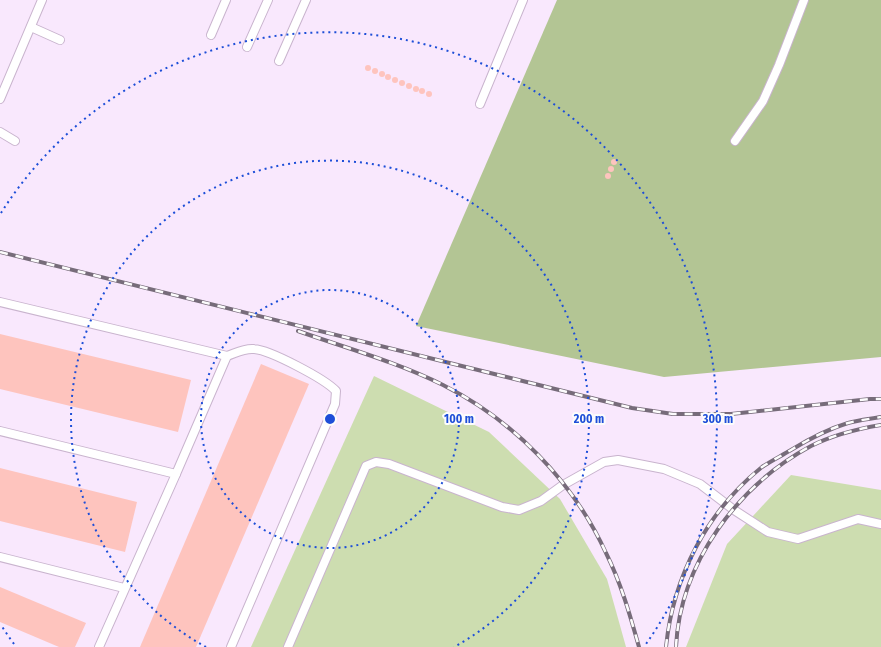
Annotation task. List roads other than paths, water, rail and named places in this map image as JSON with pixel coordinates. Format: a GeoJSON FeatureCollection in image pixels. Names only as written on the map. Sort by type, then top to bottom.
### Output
{"type":"FeatureCollection","features":[{"type":"Feature","properties":{"kind":"lane"},"geometry":{"type":"LineString","coordinates":[[0,99],[42,0]]}},
{"type":"Feature","properties":{"kind":"lane"},"geometry":{"type":"LineString","coordinates":[[211,35],[226,0]]}},
{"type":"Feature","properties":{"kind":"lane"},"geometry":{"type":"LineString","coordinates":[[247,47],[268,0]]}},
{"type":"Feature","properties":{"kind":"lane"},"geometry":{"type":"LineString","coordinates":[[279,61],[306,0]]}},
{"type":"Feature","properties":{"kind":"lane"},"geometry":{"type":"LineString","coordinates":[[480,104],[524,0]]}},
{"type":"Feature","properties":{"kind":"lane"},"geometry":{"type":"LineString","coordinates":[[735,140],[763,101],[804,0]]}},
{"type":"Feature","properties":{"kind":"lane"},"geometry":{"type":"LineString","coordinates":[[31,27],[60,40]]}},
{"type":"Feature","properties":{"kind":"lane"},"geometry":{"type":"LineString","coordinates":[[0,132],[15,141]]}},
{"type":"Feature","properties":{"kind":"lane"},"geometry":{"type":"LineString","coordinates":[[0,302],[227,356],[240,350],[254,349],[263,351],[306,370],[329,383],[336,391],[332,411],[231,647]]}},
{"type":"Feature","properties":{"kind":"lane"},"geometry":{"type":"LineString","coordinates":[[99,647],[227,356]]}},
{"type":"Feature","properties":{"kind":"lane"},"geometry":{"type":"LineString","coordinates":[[0,431],[176,474]]}},
{"type":"Feature","properties":{"kind":"lane"},"geometry":{"type":"LineString","coordinates":[[288,647],[366,466],[376,462],[389,464],[502,507],[519,510],[541,502],[564,485],[604,462],[618,460],[664,469],[700,484],[734,510],[768,532],[798,539],[858,519],[881,524]]}},
{"type":"Feature","properties":{"kind":"lane"},"geometry":{"type":"LineString","coordinates":[[0,557],[124,588]]}},
{"type":"Feature","properties":{"kind":"railway"},"geometry":{"type":"LineString","coordinates":[[0,252],[632,408],[673,414],[731,414],[881,399]]}},
{"type":"Feature","properties":{"kind":"railway"},"geometry":{"type":"LineString","coordinates":[[298,331],[390,362],[443,385],[469,399],[517,435],[558,477],[576,501],[592,527],[606,553],[621,587],[639,647]]}},
{"type":"Feature","properties":{"kind":"railway"},"geometry":{"type":"LineString","coordinates":[[666,647],[676,596],[696,547],[709,525],[742,484],[762,467],[805,442],[833,428],[860,420],[881,417]]}},
{"type":"Feature","properties":{"kind":"railway"},"geometry":{"type":"LineString","coordinates":[[676,647],[680,616],[689,586],[701,557],[718,530],[737,505],[760,482],[784,462],[811,446],[845,433],[881,425]]}}]}
